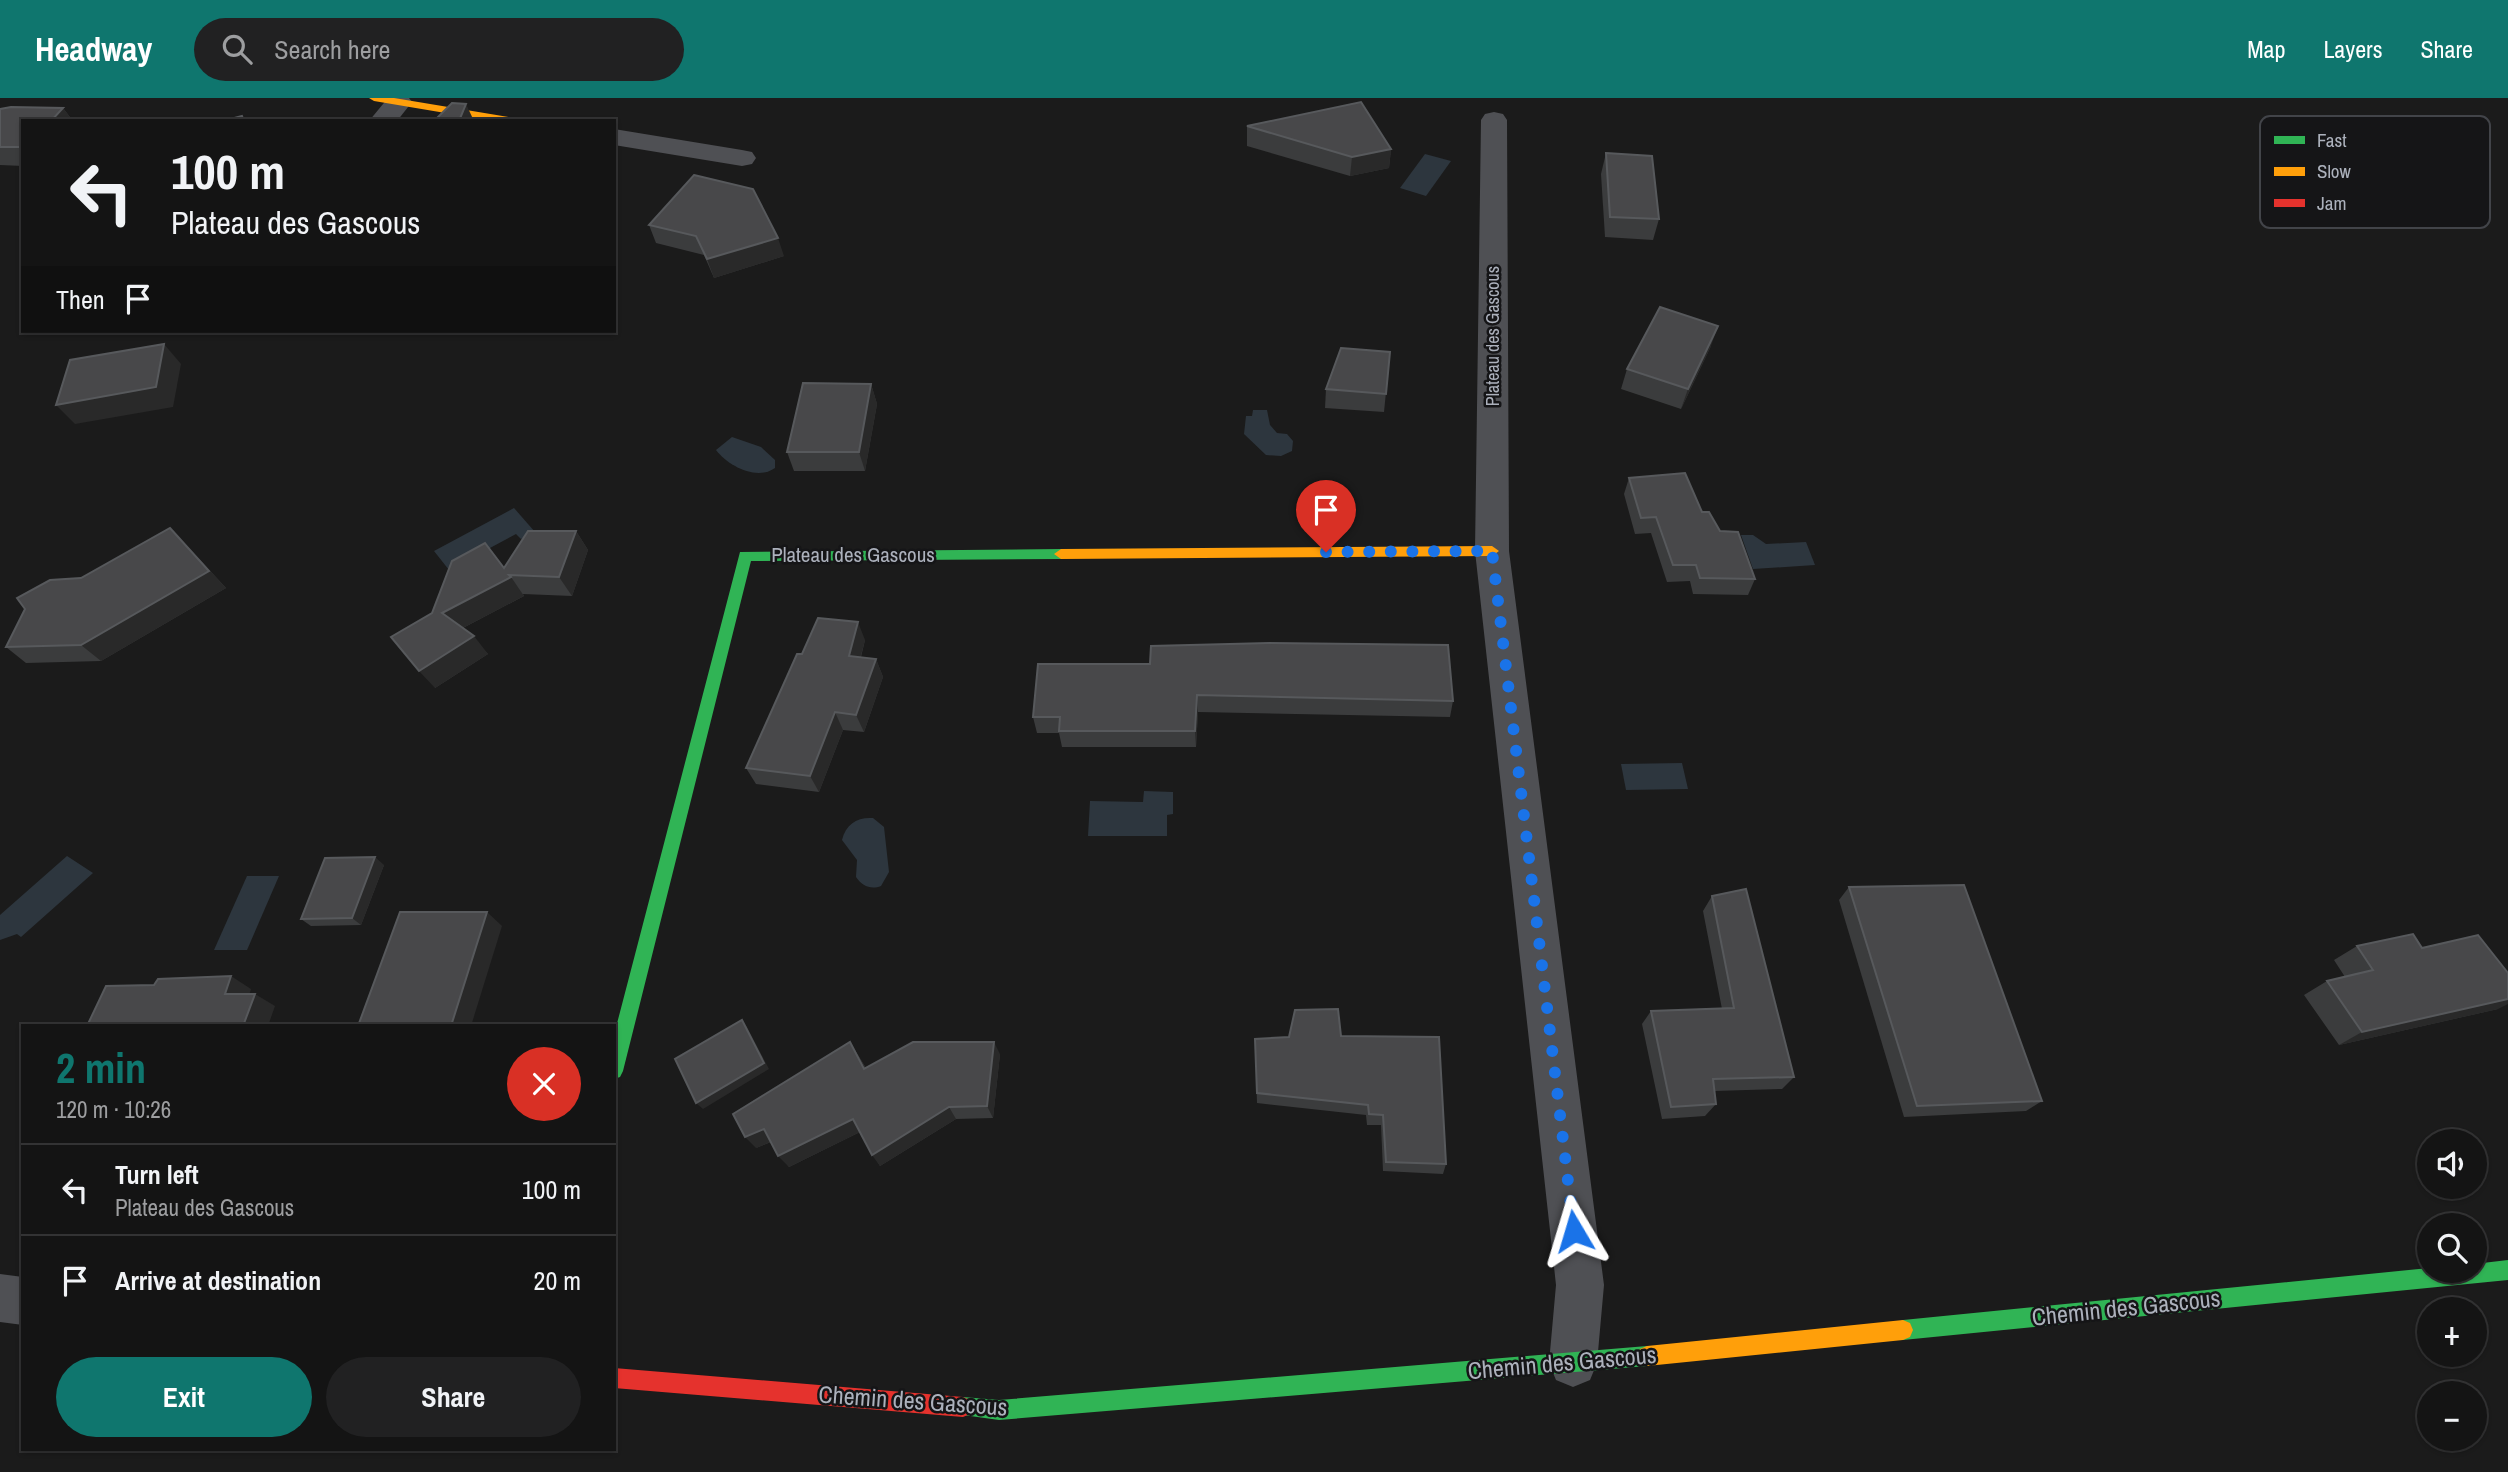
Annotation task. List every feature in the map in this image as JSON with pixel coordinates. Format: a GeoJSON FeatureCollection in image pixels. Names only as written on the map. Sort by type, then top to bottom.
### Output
{"type":"FeatureCollection","features":[{"type":"Feature","properties":{"kind":"street"},"geometry":{"type":"LineString","coordinates":[[385,107],[496,119]]}},
{"type":"Feature","properties":{"kind":"street","name":"Plateau des Gascous"},"geometry":{"type":"LineString","coordinates":[[1494,120],[1492,551],[1580,1285],[1573,1363]]}},
{"type":"Feature","properties":{"kind":"street"},"geometry":{"type":"LineString","coordinates":[[616,137],[742,158]]}},
{"type":"Feature","properties":{"kind":"street","name":"Plateau des Gascous"},"geometry":{"type":"LineString","coordinates":[[616,1062],[745,556],[1492,551]]}},
{"type":"Feature","properties":{"kind":"street","name":"Chemin des Gascous"},"geometry":{"type":"LineString","coordinates":[[616,1378],[999,1410],[1573,1363],[2508,1270]]}},
{"type":"Feature","properties":{"kind":"street"},"geometry":{"type":"LineString","coordinates":[[0,1298],[21,1301]]}},
{"type":"Feature","properties":{"kind":"shaded area"},"geometry":{"type":"Polygon","coordinates":[[[1425,154],[1451,161],[1426,196],[1400,188],[1425,154]]]}},
{"type":"Feature","properties":{"kind":"shaded area"},"geometry":{"type":"Polygon","coordinates":[[[1253,410],[1267,410],[1270,425],[1277,433],[1287,434],[1293,441],[1292,451],[1281,456],[1266,455],[1244,434],[1246,416],[1252,416],[1253,410]]]}},
{"type":"Feature","properties":{"kind":"shaded area"},"geometry":{"type":"Polygon","coordinates":[[[732,437],[761,447],[775,460],[775,468],[760,473],[743,470],[721,456],[716,450],[732,437]]]}},
{"type":"Feature","properties":{"kind":"shaded area"},"geometry":{"type":"Polygon","coordinates":[[[514,508],[535,532],[521,539],[516,534],[449,570],[434,551],[514,508]]]}},
{"type":"Feature","properties":{"kind":"shaded area"},"geometry":{"type":"Polygon","coordinates":[[[1741,535],[1753,535],[1766,544],[1806,542],[1815,565],[1753,569],[1741,535]]]}},
{"type":"Feature","properties":{"kind":"shaded area"},"geometry":{"type":"Polygon","coordinates":[[[1682,763],[1688,789],[1626,790],[1621,764],[1682,763]]]}},
{"type":"Feature","properties":{"kind":"shaded area"},"geometry":{"type":"Polygon","coordinates":[[[1144,791],[1173,792],[1173,814],[1167,815],[1167,836],[1088,836],[1090,801],[1143,802],[1144,791]]]}},
{"type":"Feature","properties":{"kind":"shaded area"},"geometry":{"type":"Polygon","coordinates":[[[873,818],[884,827],[889,872],[881,886],[874,888],[864,885],[856,877],[857,860],[842,840],[853,823],[873,818]]]}},
{"type":"Feature","properties":{"kind":"shaded area"},"geometry":{"type":"Polygon","coordinates":[[[67,856],[93,873],[21,937],[17,934],[0,940],[0,915],[67,856]]]}},
{"type":"Feature","properties":{"kind":"shaded area"},"geometry":{"type":"Polygon","coordinates":[[[247,876],[279,876],[247,950],[214,950],[247,876]]]}},
{"type":"Feature","properties":{"kind":"building"},"geometry":{"type":"Polygon","coordinates":[[[1361,102],[1391,149],[1352,157],[1247,126],[1361,102]]]}},
{"type":"Feature","properties":{"kind":"building"},"geometry":{"type":"Polygon","coordinates":[[[452,103],[466,104],[460,119],[436,119],[452,103]]]}},
{"type":"Feature","properties":{"kind":"building"},"geometry":{"type":"Polygon","coordinates":[[[63,108],[53,119],[21,119],[21,147],[0,147],[0,109],[63,108]]]}},
{"type":"Feature","properties":{"kind":"building"},"geometry":{"type":"Polygon","coordinates":[[[1606,153],[1652,156],[1659,219],[1610,217],[1606,153]]]}},
{"type":"Feature","properties":{"kind":"building"},"geometry":{"type":"Polygon","coordinates":[[[694,175],[753,189],[778,238],[707,259],[696,236],[649,225],[694,175]]]}},
{"type":"Feature","properties":{"kind":"building"},"geometry":{"type":"Polygon","coordinates":[[[1660,307],[1718,326],[1688,389],[1627,369],[1660,307]]]}},
{"type":"Feature","properties":{"kind":"building"},"geometry":{"type":"Polygon","coordinates":[[[164,344],[156,387],[56,405],[70,360],[164,344]]]}},
{"type":"Feature","properties":{"kind":"building"},"geometry":{"type":"Polygon","coordinates":[[[1341,348],[1390,352],[1386,394],[1326,389],[1341,348]]]}},
{"type":"Feature","properties":{"kind":"building"},"geometry":{"type":"Polygon","coordinates":[[[803,383],[871,384],[859,452],[787,452],[803,383]]]}},
{"type":"Feature","properties":{"kind":"building"},"geometry":{"type":"Polygon","coordinates":[[[1685,473],[1702,512],[1709,512],[1720,531],[1738,532],[1755,579],[1700,578],[1696,565],[1673,565],[1656,517],[1641,518],[1629,478],[1685,473]]]}},
{"type":"Feature","properties":{"kind":"building"},"geometry":{"type":"Polygon","coordinates":[[[170,528],[209,571],[81,645],[6,647],[25,609],[17,598],[50,580],[81,578],[170,528]]]}},
{"type":"Feature","properties":{"kind":"building"},"geometry":{"type":"Polygon","coordinates":[[[528,531],[576,531],[559,577],[509,575],[511,577],[442,613],[474,636],[419,671],[391,637],[432,613],[452,561],[485,543],[504,568],[528,531]]]}},
{"type":"Feature","properties":{"kind":"building"},"geometry":{"type":"Polygon","coordinates":[[[818,618],[858,622],[849,656],[876,659],[856,715],[835,712],[810,776],[746,768],[797,654],[802,654],[818,618]]]}},
{"type":"Feature","properties":{"kind":"building"},"geometry":{"type":"Polygon","coordinates":[[[1269,643],[1448,645],[1453,701],[1197,695],[1195,731],[1059,731],[1060,717],[1033,717],[1038,664],[1150,664],[1151,646],[1269,643]]]}},
{"type":"Feature","properties":{"kind":"building"},"geometry":{"type":"Polygon","coordinates":[[[375,857],[352,918],[301,919],[325,858],[375,857]]]}},
{"type":"Feature","properties":{"kind":"building"},"geometry":{"type":"Polygon","coordinates":[[[1964,885],[2042,1101],[1917,1106],[1849,887],[1964,885]]]}},
{"type":"Feature","properties":{"kind":"building"},"geometry":{"type":"Polygon","coordinates":[[[1746,889],[1794,1077],[1713,1079],[1716,1104],[1671,1107],[1651,1011],[1734,1008],[1712,896],[1746,889]]]}},
{"type":"Feature","properties":{"kind":"building"},"geometry":{"type":"Polygon","coordinates":[[[400,912],[487,912],[452,1024],[359,1024],[400,912]]]}},
{"type":"Feature","properties":{"kind":"building"},"geometry":{"type":"Polygon","coordinates":[[[2413,934],[2422,948],[2478,935],[2508,973],[2508,999],[2362,1032],[2327,981],[2373,970],[2357,946],[2413,934]]]}},
{"type":"Feature","properties":{"kind":"building"},"geometry":{"type":"Polygon","coordinates":[[[231,976],[225,994],[255,994],[244,1024],[88,1024],[106,986],[154,985],[158,979],[231,976]]]}},
{"type":"Feature","properties":{"kind":"building"},"geometry":{"type":"Polygon","coordinates":[[[1338,1009],[1341,1036],[1439,1037],[1446,1164],[1386,1162],[1383,1115],[1369,1114],[1368,1105],[1257,1093],[1255,1039],[1289,1037],[1295,1010],[1338,1009]]]}},
{"type":"Feature","properties":{"kind":"building"},"geometry":{"type":"Polygon","coordinates":[[[742,1020],[764,1063],[696,1103],[675,1059],[742,1020]]]}},
{"type":"Feature","properties":{"kind":"building"},"geometry":{"type":"Polygon","coordinates":[[[850,1042],[864,1069],[913,1042],[994,1042],[987,1106],[949,1107],[872,1155],[853,1119],[778,1156],[764,1129],[745,1137],[733,1114],[850,1042]]]}},
{"type":"Feature","properties":{"kind":"traffic: fast"},"geometry":{"type":"LineString","coordinates":[[616,1063],[745,556],[1061,554]]}},
{"type":"Feature","properties":{"kind":"traffic: fast"},"geometry":{"type":"LineString","coordinates":[[1903,1330],[2508,1270]]}},
{"type":"Feature","properties":{"kind":"traffic: fast"},"geometry":{"type":"LineString","coordinates":[[963,1407],[999,1410],[1647,1356]]}},
{"type":"Feature","properties":{"kind":"traffic: slow"},"geometry":{"type":"LineString","coordinates":[[374,98],[503,119]]}},
{"type":"Feature","properties":{"kind":"traffic: slow"},"geometry":{"type":"LineString","coordinates":[[1061,554],[1492,551]]}},
{"type":"Feature","properties":{"kind":"traffic: slow"},"geometry":{"type":"LineString","coordinates":[[1647,1356],[1903,1330]]}},
{"type":"Feature","properties":{"kind":"traffic: jam"},"geometry":{"type":"LineString","coordinates":[[616,1378],[963,1407]]}},
{"type":"Feature","properties":{"kind":"route"},"geometry":{"type":"LineString","coordinates":[[1326,552],[1492,551],[1574,1231]]}}]}
